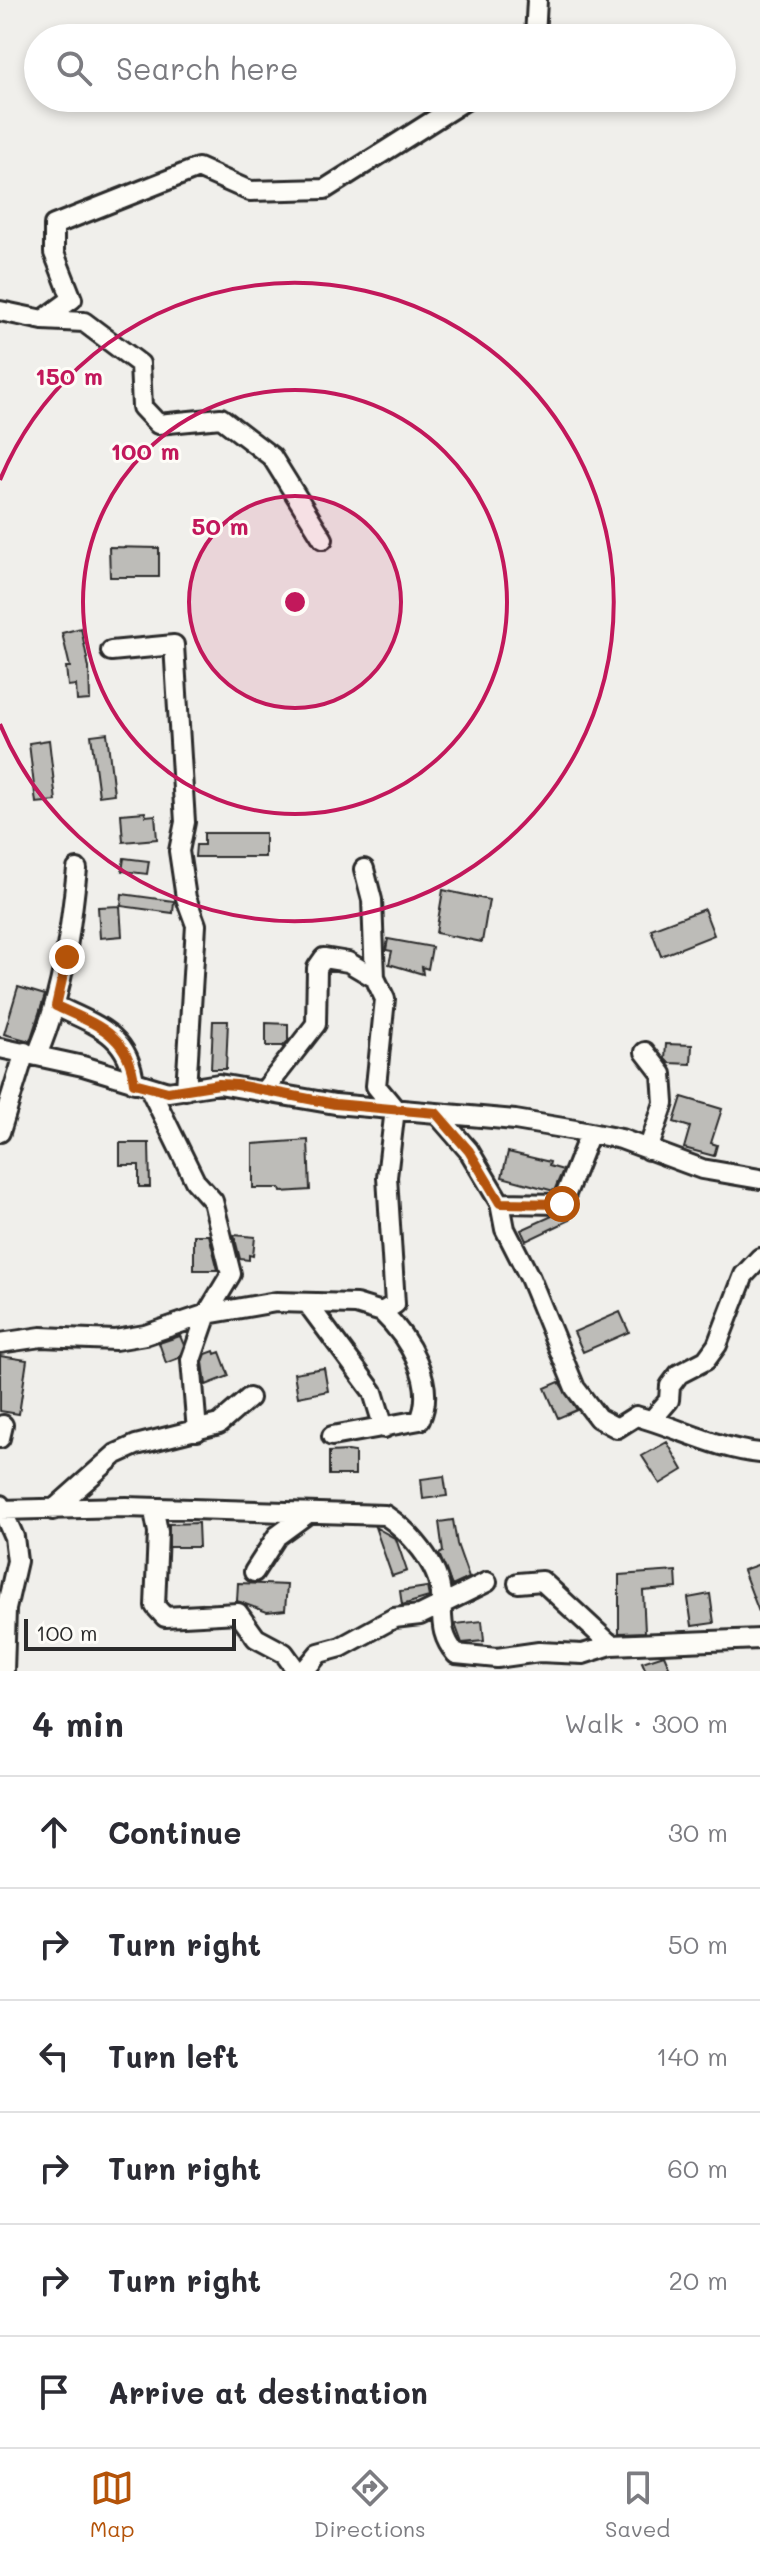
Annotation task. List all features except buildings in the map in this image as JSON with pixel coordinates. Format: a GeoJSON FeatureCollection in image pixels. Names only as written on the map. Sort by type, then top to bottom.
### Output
{"type":"FeatureCollection","features":[{"type":"Feature","properties":{"kind":"street"},"geometry":{"type":"LineString","coordinates":[[536,24],[537,0]]}},
{"type":"Feature","properties":{"kind":"street"},"geometry":{"type":"LineString","coordinates":[[43,320],[72,299],[54,253],[54,225],[198,168],[250,191],[325,189],[447,112]]}},
{"type":"Feature","properties":{"kind":"street"},"geometry":{"type":"LineString","coordinates":[[0,311],[43,320],[84,322],[140,364],[142,407],[158,424],[221,418],[272,457],[323,539]]}},
{"type":"Feature","properties":{"kind":"street"},"geometry":{"type":"LineString","coordinates":[[111,651],[174,645],[185,822],[179,851],[186,898],[196,925],[186,1090]]}},
{"type":"Feature","properties":{"kind":"street"},"geometry":{"type":"LineString","coordinates":[[0,1132],[31,1053],[56,1006],[67,957],[77,869]]}},
{"type":"Feature","properties":{"kind":"street"},"geometry":{"type":"LineString","coordinates":[[364,869],[372,900],[375,978],[385,999],[376,1086],[395,1109],[387,1177],[395,1304],[382,1312]]}},
{"type":"Feature","properties":{"kind":"street"},"geometry":{"type":"LineString","coordinates":[[264,1091],[316,1024],[317,968],[324,958],[348,962],[375,978]]}},
{"type":"Feature","properties":{"kind":"street"},"geometry":{"type":"LineString","coordinates":[[56,1006],[102,1028],[119,1042],[195,1181],[213,1201],[222,1226],[231,1274],[207,1314],[191,1360],[197,1431]]}},
{"type":"Feature","properties":{"kind":"street"},"geometry":{"type":"LineString","coordinates":[[0,1048],[31,1053],[142,1086],[186,1090],[219,1084],[335,1104],[515,1120],[590,1133],[702,1169],[760,1179]]}},
{"type":"Feature","properties":{"kind":"street"},"geometry":{"type":"LineString","coordinates":[[645,1052],[662,1074],[664,1103],[648,1150]]}},
{"type":"Feature","properties":{"kind":"street"},"geometry":{"type":"LineString","coordinates":[[436,1113],[469,1151],[500,1203],[505,1229],[530,1278],[575,1388],[598,1418],[617,1428],[636,1416],[738,1451],[760,1453]]}},
{"type":"Feature","properties":{"kind":"street"},"geometry":{"type":"LineString","coordinates":[[500,1203],[562,1204],[590,1133]]}},
{"type":"Feature","properties":{"kind":"street"},"geometry":{"type":"LineString","coordinates":[[652,1420],[669,1400],[670,1386],[679,1374],[706,1360],[717,1345],[744,1275],[760,1258]]}},
{"type":"Feature","properties":{"kind":"street"},"geometry":{"type":"LineString","coordinates":[[0,1343],[41,1337],[115,1340],[145,1335],[207,1314],[276,1302],[356,1304],[382,1312],[402,1331],[424,1382],[427,1405],[420,1420],[332,1436]]}},
{"type":"Feature","properties":{"kind":"street"},"geometry":{"type":"LineString","coordinates":[[307,1303],[373,1392],[384,1428]]}},
{"type":"Feature","properties":{"kind":"street"},"geometry":{"type":"LineString","coordinates":[[53,1510],[116,1454],[136,1445],[219,1424],[249,1398]]}},
{"type":"Feature","properties":{"kind":"street"},"geometry":{"type":"LineString","coordinates":[[738,1451],[760,1471]]}},
{"type":"Feature","properties":{"kind":"street"},"geometry":{"type":"LineString","coordinates":[[4,1671],[6,1609],[17,1561],[14,1537],[1,1509],[126,1507],[154,1511],[385,1515],[403,1527],[435,1574],[439,1616],[446,1642],[456,1654],[497,1658],[539,1652],[583,1654],[611,1645],[760,1639]]}},
{"type":"Feature","properties":{"kind":"street"},"geometry":{"type":"LineString","coordinates":[[154,1511],[158,1532],[155,1606],[165,1617],[238,1613],[256,1638],[284,1653],[297,1671]]}},
{"type":"Feature","properties":{"kind":"street"},"geometry":{"type":"LineString","coordinates":[[254,1572],[277,1536],[307,1514]]}},
{"type":"Feature","properties":{"kind":"street"},"geometry":{"type":"LineString","coordinates":[[518,1583],[542,1581],[611,1645]]}},
{"type":"Feature","properties":{"kind":"street"},"geometry":{"type":"LineString","coordinates":[[304,1671],[319,1653],[341,1647],[394,1618],[420,1615],[487,1582]]}},
{"type":"Feature","properties":{"kind":"route"},"geometry":{"type":"LineString","coordinates":[[67,957],[56,1006],[102,1028],[119,1042],[132,1062],[134,1083],[168,1092],[219,1084],[237,1085],[335,1104],[436,1113],[469,1151],[500,1203],[562,1204]]}}]}
